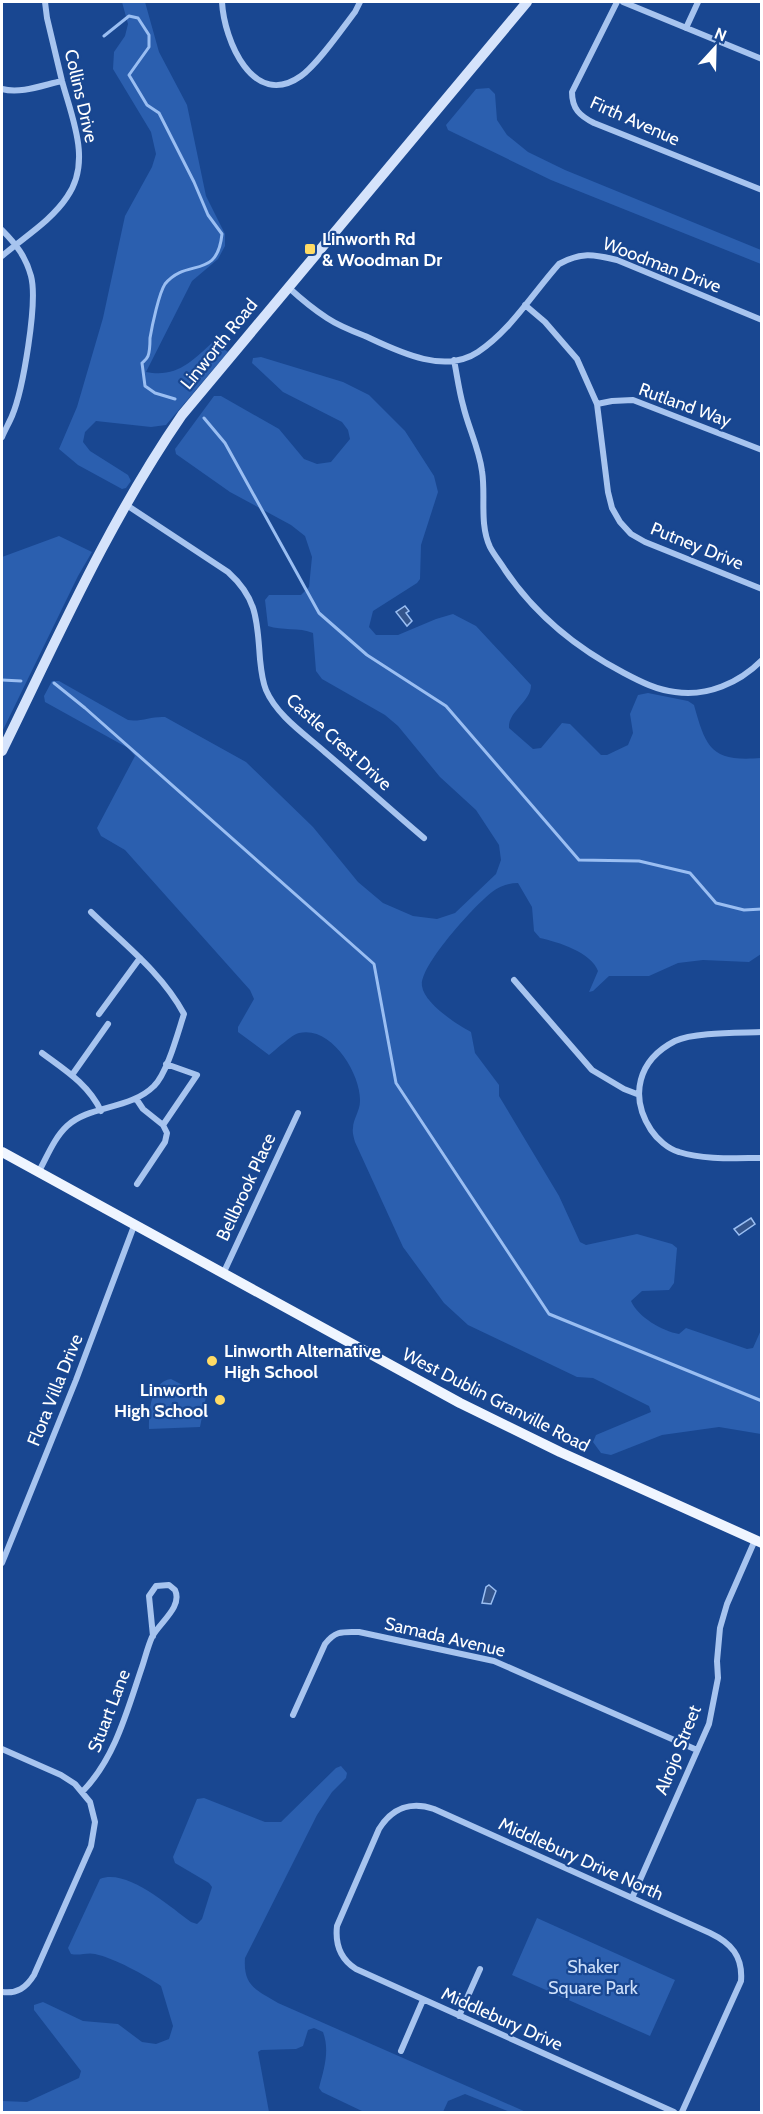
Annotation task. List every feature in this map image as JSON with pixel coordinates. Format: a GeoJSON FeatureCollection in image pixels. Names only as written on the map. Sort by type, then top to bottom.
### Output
{"type":"FeatureCollection","features":[{"type":"Feature","properties":{"kind":"main road","name":"Linworth Road"},"geometry":{"type":"LineString","coordinates":[[2,751],[104,541],[182,415],[527,2]]}},
{"type":"Feature","properties":{"kind":"main road","name":"West Dublin Granville Road"},"geometry":{"type":"LineString","coordinates":[[2,1152],[460,1404],[758,1542]]}},
{"type":"Feature","properties":{"kind":"street","name":"Collins Drive"},"geometry":{"type":"LineString","coordinates":[[2,256],[57,210],[69,196],[76,181],[79,165],[79,149],[45,2]]}},
{"type":"Feature","properties":{"kind":"street"},"geometry":{"type":"LineString","coordinates":[[222,2],[230,41],[243,66],[261,81],[277,85],[291,81],[307,71],[356,12],[360,2]]}},
{"type":"Feature","properties":{"kind":"street","name":"Firth Avenue"},"geometry":{"type":"LineString","coordinates":[[617,2],[572,92],[575,108],[582,117],[594,123],[762,190]]}},
{"type":"Feature","properties":{"kind":"street"},"geometry":{"type":"LineString","coordinates":[[623,2],[762,59]]}},
{"type":"Feature","properties":{"kind":"street"},"geometry":{"type":"LineString","coordinates":[[686,28],[698,2]]}},
{"type":"Feature","properties":{"kind":"street"},"geometry":{"type":"LineString","coordinates":[[2,89],[9,91],[27,89],[62,81]]}},
{"type":"Feature","properties":{"kind":"street"},"geometry":{"type":"LineString","coordinates":[[2,231],[16,244],[23,255],[31,278],[32,302],[22,378],[12,415],[2,437]]}},
{"type":"Feature","properties":{"kind":"street","name":"Woodman Drive"},"geometry":{"type":"LineString","coordinates":[[287,287],[315,310],[345,328],[422,358],[437,361],[454,360],[477,353],[496,337],[559,264],[569,259],[593,254],[616,260],[762,320]]}},
{"type":"Feature","properties":{"kind":"street","name":"Putney Drive"},"geometry":{"type":"LineString","coordinates":[[525,305],[545,322],[577,359],[597,404],[608,492],[612,508],[620,522],[631,534],[645,542],[762,589]]}},
{"type":"Feature","properties":{"kind":"street"},"geometry":{"type":"LineString","coordinates":[[454,360],[463,405],[482,470],[484,522],[490,547],[521,594],[540,613],[561,633],[599,660],[657,689],[677,693],[698,693],[717,689],[736,681],[762,660]]}},
{"type":"Feature","properties":{"kind":"street","name":"Rutland Way"},"geometry":{"type":"LineString","coordinates":[[597,404],[633,400],[762,450]]}},
{"type":"Feature","properties":{"kind":"street","name":"Castle Crest Drive"},"geometry":{"type":"LineString","coordinates":[[125,504],[228,572],[240,583],[250,597],[256,613],[262,677],[274,705],[424,838]]}},
{"type":"Feature","properties":{"kind":"street"},"geometry":{"type":"LineString","coordinates":[[38,1173],[57,1137],[68,1124],[137,1100],[156,1085],[184,1014],[178,1003],[140,958],[91,912]]}},
{"type":"Feature","properties":{"kind":"street"},"geometry":{"type":"LineString","coordinates":[[99,1014],[140,958]]}},
{"type":"Feature","properties":{"kind":"street"},"geometry":{"type":"LineString","coordinates":[[514,980],[592,1070],[637,1094]]}},
{"type":"Feature","properties":{"kind":"street"},"geometry":{"type":"LineString","coordinates":[[72,1075],[108,1024]]}},
{"type":"Feature","properties":{"kind":"street"},"geometry":{"type":"LineString","coordinates":[[762,1032],[696,1036],[676,1041],[659,1052],[646,1068],[637,1094],[643,1117],[656,1137],[678,1152],[704,1156],[762,1158]]}},
{"type":"Feature","properties":{"kind":"street"},"geometry":{"type":"LineString","coordinates":[[42,1053],[89,1091],[101,1111]]}},
{"type":"Feature","properties":{"kind":"street"},"geometry":{"type":"LineString","coordinates":[[163,1125],[197,1076],[166,1064]]}},
{"type":"Feature","properties":{"kind":"street"},"geometry":{"type":"LineString","coordinates":[[136,1184],[165,1142],[166,1133],[163,1125],[143,1109],[137,1100]]}},
{"type":"Feature","properties":{"kind":"street","name":"Bellbrook Place"},"geometry":{"type":"LineString","coordinates":[[222,1274],[298,1113]]}},
{"type":"Feature","properties":{"kind":"street","name":"Flora Villa Drive"},"geometry":{"type":"LineString","coordinates":[[2,1563],[76,1380],[134,1226]]}},
{"type":"Feature","properties":{"kind":"street","name":"Alrojo Street"},"geometry":{"type":"LineString","coordinates":[[632,1898],[709,1724],[718,1678],[717,1661],[721,1622],[727,1604],[758,1542]]}},
{"type":"Feature","properties":{"kind":"street","name":"Stuart Lane"},"geometry":{"type":"LineString","coordinates":[[83,1791],[105,1765],[126,1715],[153,1636],[177,1600],[175,1590],[169,1585],[156,1586],[149,1596],[153,1636]]}},
{"type":"Feature","properties":{"kind":"street","name":"Samada Avenue"},"geometry":{"type":"LineString","coordinates":[[293,1715],[330,1637],[337,1633],[360,1632],[494,1661],[697,1750]]}},
{"type":"Feature","properties":{"kind":"street"},"geometry":{"type":"LineString","coordinates":[[2,1749],[68,1778],[83,1791],[90,1802],[95,1822],[90,1846],[34,1975],[19,1991],[2,1992]]}},
{"type":"Feature","properties":{"kind":"street","name":"Middlebury Drive North"},"geometry":{"type":"LineString","coordinates":[[336,1934],[340,1918],[388,1816],[402,1808],[418,1805],[434,1809],[720,1938],[731,1946],[739,1959],[741,1973],[738,1988],[682,2112]]}},
{"type":"Feature","properties":{"kind":"street","name":"Middlebury Drive"},"geometry":{"type":"LineString","coordinates":[[336,1934],[339,1950],[350,1966],[674,2112]]}},
{"type":"Feature","properties":{"kind":"street"},"geometry":{"type":"LineString","coordinates":[[459,2016],[480,1969]]}},
{"type":"Feature","properties":{"kind":"street"},"geometry":{"type":"LineString","coordinates":[[401,2051],[423,2000]]}},
{"type":"Feature","properties":{"kind":"green space"},"geometry":{"type":"Polygon","coordinates":[[[122,2],[145,2],[159,52],[187,105],[206,196],[225,234],[225,246],[218,259],[192,281],[146,372],[167,373],[175,370],[191,361],[213,342],[228,352],[166,425],[151,427],[96,421],[85,432],[83,442],[90,451],[128,475],[131,481],[126,488],[122,489],[78,465],[59,449],[77,407],[103,318],[125,216],[152,167],[156,154],[151,132],[113,69],[114,52],[125,36],[128,24],[122,2]]]}},
{"type":"Feature","properties":{"kind":"green space"},"geometry":{"type":"Polygon","coordinates":[[[489,88],[495,94],[497,120],[507,135],[528,152],[565,170],[761,250],[761,264],[551,180],[448,130],[446,125],[476,89],[489,88]]]}},
{"type":"Feature","properties":{"kind":"green space"},"geometry":{"type":"Polygon","coordinates":[[[261,357],[343,382],[369,395],[405,431],[434,476],[438,492],[421,545],[420,579],[373,611],[369,627],[376,635],[398,635],[453,614],[476,626],[531,685],[527,696],[512,716],[509,728],[533,749],[541,748],[562,723],[570,724],[601,755],[607,755],[628,745],[633,733],[630,714],[638,695],[648,693],[688,701],[694,705],[707,742],[721,754],[744,759],[761,758],[761,954],[749,962],[703,960],[678,963],[649,976],[609,976],[589,992],[598,971],[594,964],[589,958],[573,949],[540,938],[534,931],[532,907],[518,883],[514,883],[504,885],[492,892],[462,922],[429,965],[423,977],[422,986],[424,993],[434,1006],[471,1032],[475,1053],[499,1085],[499,1096],[559,1196],[580,1242],[586,1245],[637,1234],[672,1244],[677,1248],[674,1283],[669,1290],[642,1291],[631,1301],[634,1307],[651,1322],[672,1332],[679,1334],[686,1328],[747,1349],[753,1348],[761,1330],[761,1434],[719,1427],[662,1435],[611,1455],[601,1453],[593,1442],[596,1435],[651,1412],[649,1406],[593,1378],[577,1377],[468,1325],[444,1303],[403,1247],[355,1142],[353,1130],[360,1105],[359,1090],[350,1066],[342,1054],[322,1036],[299,1033],[269,1055],[238,1032],[238,1027],[254,999],[250,990],[125,850],[101,836],[97,828],[135,756],[128,748],[45,702],[44,696],[52,681],[59,681],[128,720],[165,717],[246,762],[313,827],[358,882],[383,903],[413,916],[437,919],[455,913],[496,874],[501,860],[499,845],[476,810],[440,777],[398,726],[385,715],[322,679],[316,671],[313,633],[268,626],[265,600],[269,595],[301,595],[309,587],[312,557],[305,536],[291,525],[230,492],[176,454],[175,449],[214,396],[221,396],[279,429],[304,459],[317,464],[331,462],[350,439],[348,430],[342,422],[283,392],[252,363],[253,358],[261,357]]]}},
{"type":"Feature","properties":{"kind":"green space"},"geometry":{"type":"Polygon","coordinates":[[[59,536],[92,552],[2,732],[2,557],[59,536]]]}},
{"type":"Feature","properties":{"kind":"green space"},"geometry":{"type":"Polygon","coordinates":[[[171,1379],[206,1397],[200,1427],[149,1429],[150,1406],[155,1392],[164,1381],[171,1379]]]}},
{"type":"Feature","properties":{"kind":"green space"},"geometry":{"type":"Polygon","coordinates":[[[341,1766],[347,1773],[346,1778],[332,1792],[317,1815],[245,1958],[246,1975],[249,1981],[257,1990],[278,2003],[526,2112],[510,2112],[465,2094],[448,2101],[443,2112],[364,2112],[322,2092],[319,2088],[326,2046],[323,2032],[314,2028],[308,2030],[303,2046],[296,2049],[258,2052],[269,2112],[2,2112],[2,2101],[27,2102],[79,2078],[81,2071],[34,2010],[34,2005],[43,2002],[83,2021],[118,2024],[142,2042],[156,2044],[169,2039],[173,2026],[161,1986],[111,1959],[92,1954],[71,1954],[68,1948],[100,1879],[111,1877],[135,1884],[197,1924],[202,1919],[212,1887],[175,1863],[173,1857],[197,1799],[204,1798],[265,1822],[281,1822],[336,1768],[341,1766]]]}},
{"type":"Feature","properties":{"kind":"green space","name":"Shaker Square Park"},"geometry":{"type":"Polygon","coordinates":[[[537,1918],[675,1980],[650,2036],[512,1975],[537,1918]]]}},
{"type":"Feature","properties":{"kind":"shaded area"},"geometry":{"type":"Polygon","coordinates":[[[405,606],[409,611],[406,613],[412,621],[407,626],[396,612],[405,606]]]}},
{"type":"Feature","properties":{"kind":"shaded area"},"geometry":{"type":"Polygon","coordinates":[[[751,1218],[755,1224],[739,1235],[734,1229],[751,1218]]]}},
{"type":"Feature","properties":{"kind":"shaded area"},"geometry":{"type":"Polygon","coordinates":[[[489,1585],[496,1591],[491,1604],[482,1603],[486,1587],[489,1585]]]}},
{"type":"Feature","properties":{"kind":"waterway"},"geometry":{"type":"LineString","coordinates":[[104,36],[129,16],[138,18],[149,35],[149,47],[129,75],[147,105],[159,113],[208,215],[222,234],[219,249],[214,258],[208,263],[182,271],[174,276],[165,284],[158,302],[149,354],[142,363],[145,386],[155,393],[175,399]]}},
{"type":"Feature","properties":{"kind":"waterway"},"geometry":{"type":"LineString","coordinates":[[204,418],[225,443],[319,613],[367,655],[446,706],[579,860],[639,861],[690,873],[716,903],[744,910],[762,909]]}},
{"type":"Feature","properties":{"kind":"waterway"},"geometry":{"type":"LineString","coordinates":[[2,680],[21,681]]}},
{"type":"Feature","properties":{"kind":"waterway"},"geometry":{"type":"LineString","coordinates":[[54,683],[374,964],[396,1083],[549,1314],[762,1401]]}},
{"type":"Feature","properties":{"kind":"place","name":"Linworth Rd & Woodman Dr"},"geometry":{"type":"Point","coordinates":[310,249]}},
{"type":"Feature","properties":{"kind":"place","name":"Linworth Alternative High School"},"geometry":{"type":"Point","coordinates":[212,1361]}},
{"type":"Feature","properties":{"kind":"place","name":"Linworth High School"},"geometry":{"type":"Point","coordinates":[220,1400]}}]}
